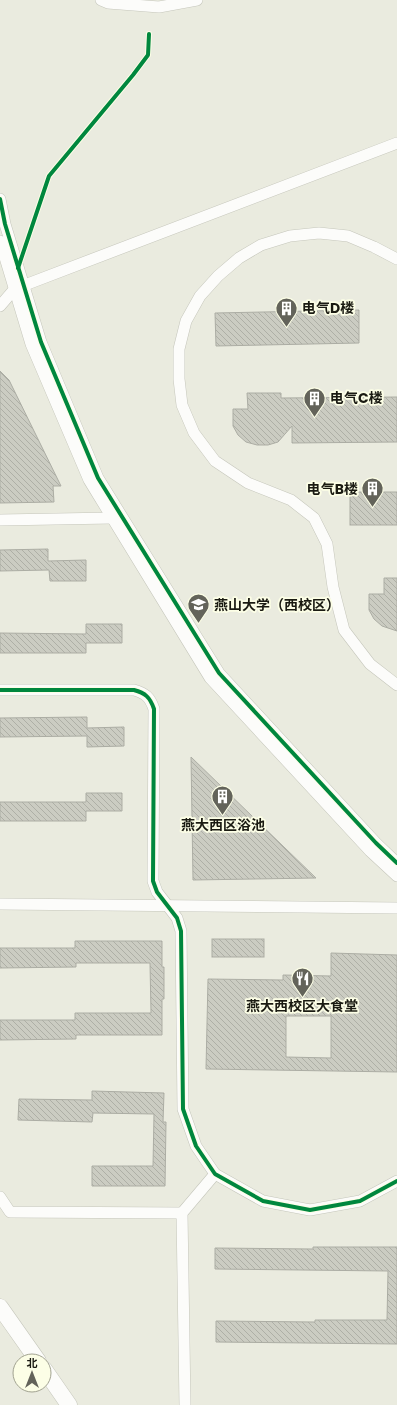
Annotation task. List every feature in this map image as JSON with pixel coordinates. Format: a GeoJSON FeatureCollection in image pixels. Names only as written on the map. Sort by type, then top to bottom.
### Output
{"type":"FeatureCollection","features":[{"type":"Feature","properties":{"kind":"main road"},"geometry":{"type":"LineString","coordinates":[[0,1307],[32,1353]]}},
{"type":"Feature","properties":{"kind":"main road"},"geometry":{"type":"LineString","coordinates":[[52,1381],[69,1405]]}},
{"type":"Feature","properties":{"kind":"street"},"geometry":{"type":"LineString","coordinates":[[101,0],[108,3],[148,3],[159,7],[197,0]]}},
{"type":"Feature","properties":{"kind":"street"},"geometry":{"type":"LineString","coordinates":[[0,306],[20,285],[397,144]]}},
{"type":"Feature","properties":{"kind":"street"},"geometry":{"type":"LineString","coordinates":[[0,200],[20,285]]}},
{"type":"Feature","properties":{"kind":"street"},"geometry":{"type":"LineString","coordinates":[[397,259],[348,236],[319,233],[290,236],[262,245],[239,258],[218,276],[200,296],[186,322],[179,349],[179,379],[182,405],[194,433],[215,461],[248,483],[291,500],[314,518],[327,544],[333,587],[344,630],[370,664],[397,685]]}},
{"type":"Feature","properties":{"kind":"street"},"geometry":{"type":"LineString","coordinates":[[0,241],[20,285],[40,342],[98,478],[116,516],[210,678],[370,851],[397,876]]}},
{"type":"Feature","properties":{"kind":"street"},"geometry":{"type":"LineString","coordinates":[[0,520],[116,516]]}},
{"type":"Feature","properties":{"kind":"street"},"geometry":{"type":"LineString","coordinates":[[116,516],[219,673],[376,843],[397,863]]}},
{"type":"Feature","properties":{"kind":"street"},"geometry":{"type":"LineString","coordinates":[[0,690],[134,690],[142,692],[148,696],[152,702],[154,708],[153,881],[157,892],[177,918],[181,931],[183,1109],[196,1146],[215,1174],[264,1201],[310,1210],[360,1201],[397,1182]]}},
{"type":"Feature","properties":{"kind":"street"},"geometry":{"type":"LineString","coordinates":[[0,904],[397,908]]}},
{"type":"Feature","properties":{"kind":"street"},"geometry":{"type":"LineString","coordinates":[[185,1405],[182,1212],[215,1174]]}},
{"type":"Feature","properties":{"kind":"street"},"geometry":{"type":"LineString","coordinates":[[0,1197],[10,1212],[182,1212]]}},
{"type":"Feature","properties":{"kind":"building","name":"电气D楼"},"geometry":{"type":"Polygon","coordinates":[[[359,310],[359,343],[216,346],[215,313],[359,310]]]}},
{"type":"Feature","properties":{"kind":"building"},"geometry":{"type":"Polygon","coordinates":[[[0,371],[9,380],[61,486],[53,486],[54,502],[0,503],[0,371]]]}},
{"type":"Feature","properties":{"kind":"building","name":"电气C楼"},"geometry":{"type":"Polygon","coordinates":[[[247,393],[281,393],[281,398],[397,397],[397,442],[292,443],[292,426],[278,442],[268,445],[257,445],[246,442],[238,435],[233,426],[233,409],[248,409],[247,393]]]}},
{"type":"Feature","properties":{"kind":"building","name":"电气B楼"},"geometry":{"type":"Polygon","coordinates":[[[350,492],[397,492],[397,525],[350,525],[350,492]]]}},
{"type":"Feature","properties":{"kind":"building"},"geometry":{"type":"Polygon","coordinates":[[[48,549],[48,561],[86,560],[86,581],[50,581],[49,570],[0,571],[0,550],[48,549]]]}},
{"type":"Feature","properties":{"kind":"building"},"geometry":{"type":"Polygon","coordinates":[[[384,578],[397,578],[397,631],[382,626],[374,619],[369,610],[369,594],[384,594],[384,578]]]}},
{"type":"Feature","properties":{"kind":"building"},"geometry":{"type":"Polygon","coordinates":[[[86,624],[122,624],[122,643],[86,643],[86,653],[0,653],[0,633],[86,634],[86,624]]]}},
{"type":"Feature","properties":{"kind":"building"},"geometry":{"type":"Polygon","coordinates":[[[87,717],[87,728],[124,727],[124,746],[87,747],[87,736],[0,737],[0,718],[87,717]]]}},
{"type":"Feature","properties":{"kind":"building","name":"燕大西区浴池"},"geometry":{"type":"Polygon","coordinates":[[[191,757],[316,878],[193,880],[191,757]]]}},
{"type":"Feature","properties":{"kind":"building"},"geometry":{"type":"Polygon","coordinates":[[[86,793],[122,793],[122,811],[86,811],[86,821],[0,821],[0,802],[86,802],[86,793]]]}},
{"type":"Feature","properties":{"kind":"building"},"geometry":{"type":"Polygon","coordinates":[[[212,939],[264,939],[264,957],[212,957],[212,939]]]}},
{"type":"Feature","properties":{"kind":"building"},"geometry":{"type":"Polygon","coordinates":[[[75,941],[162,941],[164,999],[162,999],[162,1035],[76,1035],[76,1039],[0,1040],[0,1020],[75,1020],[75,1013],[151,1013],[150,963],[76,963],[76,967],[0,968],[0,948],[75,948],[75,941]]]}},
{"type":"Feature","properties":{"kind":"building","name":"燕大西校区大食堂"},"geometry":{"type":"Polygon","coordinates":[[[331,953],[397,955],[397,1072],[206,1069],[208,979],[283,980],[283,975],[331,976],[331,953]],[[286,1016],[286,1057],[331,1058],[331,1016],[286,1016]]]}},
{"type":"Feature","properties":{"kind":"building"},"geometry":{"type":"Polygon","coordinates":[[[92,1091],[164,1093],[163,1122],[166,1122],[165,1186],[92,1186],[92,1166],[153,1166],[154,1114],[93,1113],[92,1122],[18,1120],[19,1099],[92,1100],[92,1091]]]}},
{"type":"Feature","properties":{"kind":"building"},"geometry":{"type":"Polygon","coordinates":[[[313,1247],[397,1247],[397,1344],[216,1342],[216,1321],[315,1322],[315,1320],[387,1320],[388,1271],[215,1269],[215,1248],[313,1249],[313,1247]]]}},
{"type":"Feature","properties":{"kind":"cycle path"},"geometry":{"type":"LineString","coordinates":[[18,268],[49,176],[148,55],[149,34]]}},
{"type":"Feature","properties":{"kind":"cycle path"},"geometry":{"type":"LineString","coordinates":[[0,199],[5,224],[41,342],[98,478],[219,673],[376,843],[397,863]]}},
{"type":"Feature","properties":{"kind":"cycle path"},"geometry":{"type":"LineString","coordinates":[[0,690],[134,690],[147,696],[154,709],[153,881],[157,892],[177,918],[181,931],[183,1109],[196,1146],[215,1174],[263,1201],[310,1210],[360,1201],[397,1181]]}},
{"type":"Feature","properties":{"kind":"place","name":"电气D楼"},"geometry":{"type":"Point","coordinates":[287,328]}},
{"type":"Feature","properties":{"kind":"place","name":"电气C楼"},"geometry":{"type":"Point","coordinates":[315,418]}},
{"type":"Feature","properties":{"kind":"place","name":"电气B楼"},"geometry":{"type":"Point","coordinates":[373,508]}},
{"type":"Feature","properties":{"kind":"place","name":"燕山大学（西校区）"},"geometry":{"type":"Point","coordinates":[198,624]}},
{"type":"Feature","properties":{"kind":"place","name":"燕大西区浴池"},"geometry":{"type":"Point","coordinates":[223,816]}},
{"type":"Feature","properties":{"kind":"place","name":"燕大西校区大食堂"},"geometry":{"type":"Point","coordinates":[302,998]}}]}
